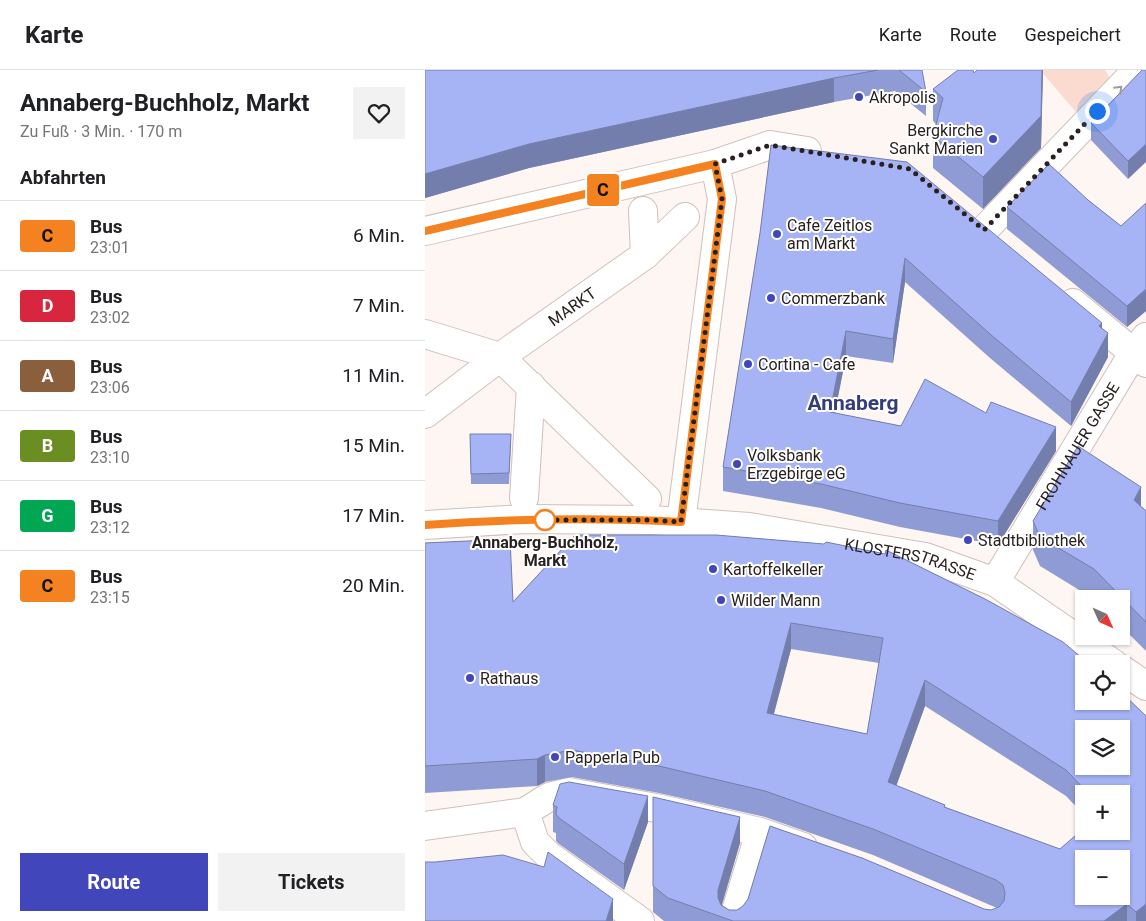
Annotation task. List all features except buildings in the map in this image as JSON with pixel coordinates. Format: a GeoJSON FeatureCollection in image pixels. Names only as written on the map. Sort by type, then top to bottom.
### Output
{"type":"FeatureCollection","features":[{"type":"Feature","properties":{"kind":"street"},"geometry":{"type":"LineString","coordinates":[[984,230],[1137,70]]}},
{"type":"Feature","properties":{"kind":"street"},"geometry":{"type":"LineString","coordinates":[[425,231],[715,164],[770,145],[836,156]]}},
{"type":"Feature","properties":{"kind":"street"},"geometry":{"type":"LineString","coordinates":[[425,525],[524,519],[681,522],[722,199],[715,164]]}},
{"type":"Feature","properties":{"kind":"street"},"geometry":{"type":"LineString","coordinates":[[643,211],[645,255]]}},
{"type":"Feature","properties":{"kind":"street"},"geometry":{"type":"LineString","coordinates":[[962,212],[1006,248]]}},
{"type":"Feature","properties":{"kind":"street","name":"MARKT"},"geometry":{"type":"LineString","coordinates":[[425,414],[500,357],[645,255],[685,217]]}},
{"type":"Feature","properties":{"kind":"street"},"geometry":{"type":"LineString","coordinates":[[1051,285],[1142,351]]}},
{"type":"Feature","properties":{"kind":"street"},"geometry":{"type":"LineString","coordinates":[[425,334],[500,357],[647,500]]}},
{"type":"Feature","properties":{"kind":"street","name":"FROHNAUER GASSE"},"geometry":{"type":"LineString","coordinates":[[995,582],[1142,351]]}},
{"type":"Feature","properties":{"kind":"street"},"geometry":{"type":"LineString","coordinates":[[524,498],[531,386]]}},
{"type":"Feature","properties":{"kind":"street","name":"KLOSTERSTRASSE"},"geometry":{"type":"LineString","coordinates":[[681,522],[749,528],[925,557],[995,582],[1101,655]]}},
{"type":"Feature","properties":{"kind":"street"},"geometry":{"type":"LineString","coordinates":[[1130,675],[1146,686]]}},
{"type":"Feature","properties":{"kind":"street"},"geometry":{"type":"LineString","coordinates":[[425,826],[525,812],[549,797],[569,792],[656,808],[760,832],[823,854]]}},
{"type":"Feature","properties":{"kind":"street"},"geometry":{"type":"LineString","coordinates":[[525,812],[535,842],[549,856],[640,921]]}},
{"type":"Feature","properties":{"kind":"street"},"geometry":{"type":"LineString","coordinates":[[733,921],[760,832]]}},
{"type":"Feature","properties":{"kind":"shaded area"},"geometry":{"type":"Polygon","coordinates":[[[1040,70],[1105,70],[1110,79],[1076,112],[1040,70]]]}},
{"type":"Feature","properties":{"kind":"bus line","name":"C"},"geometry":{"type":"LineString","coordinates":[[425,231],[715,164],[722,199],[681,522],[524,519],[425,525]]}},
{"type":"Feature","properties":{"kind":"place","name":"Akropolis"},"geometry":{"type":"Point","coordinates":[859,97]}},
{"type":"Feature","properties":{"kind":"place","name":"Bergkirche Sankt Marien"},"geometry":{"type":"Point","coordinates":[993,139]}},
{"type":"Feature","properties":{"kind":"place","name":"Cafe Zeitlos am Markt"},"geometry":{"type":"Point","coordinates":[777,234]}},
{"type":"Feature","properties":{"kind":"place","name":"Commerzbank"},"geometry":{"type":"Point","coordinates":[771,298]}},
{"type":"Feature","properties":{"kind":"place","name":"Cortina - Cafe"},"geometry":{"type":"Point","coordinates":[748,364]}},
{"type":"Feature","properties":{"kind":"place","name":"Volksbank Erzgebirge eG"},"geometry":{"type":"Point","coordinates":[737,464]}},
{"type":"Feature","properties":{"kind":"place","name":"Annaberg-Buchholz, Markt"},"geometry":{"type":"Point","coordinates":[545,520]}},
{"type":"Feature","properties":{"kind":"place","name":"Stadtbibliothek"},"geometry":{"type":"Point","coordinates":[968,540]}},
{"type":"Feature","properties":{"kind":"place","name":"Kartoffelkeller"},"geometry":{"type":"Point","coordinates":[713,569]}},
{"type":"Feature","properties":{"kind":"place","name":"Wilder Mann"},"geometry":{"type":"Point","coordinates":[721,600]}},
{"type":"Feature","properties":{"kind":"place","name":"Rathaus"},"geometry":{"type":"Point","coordinates":[470,678]}},
{"type":"Feature","properties":{"kind":"place","name":"Papperla Pub"},"geometry":{"type":"Point","coordinates":[555,757]}},
{"type":"Feature","properties":{"kind":"district","name":"Annaberg"},"geometry":{"type":"Point","coordinates":[853,403]}},
{"type":"Feature","properties":{"kind":"route"},"geometry":{"type":"LineString","coordinates":[[545,520],[542,520],[652,520],[681,522],[722,199],[715,164],[770,145],[910,169],[984,230],[1097,111]]}}]}
